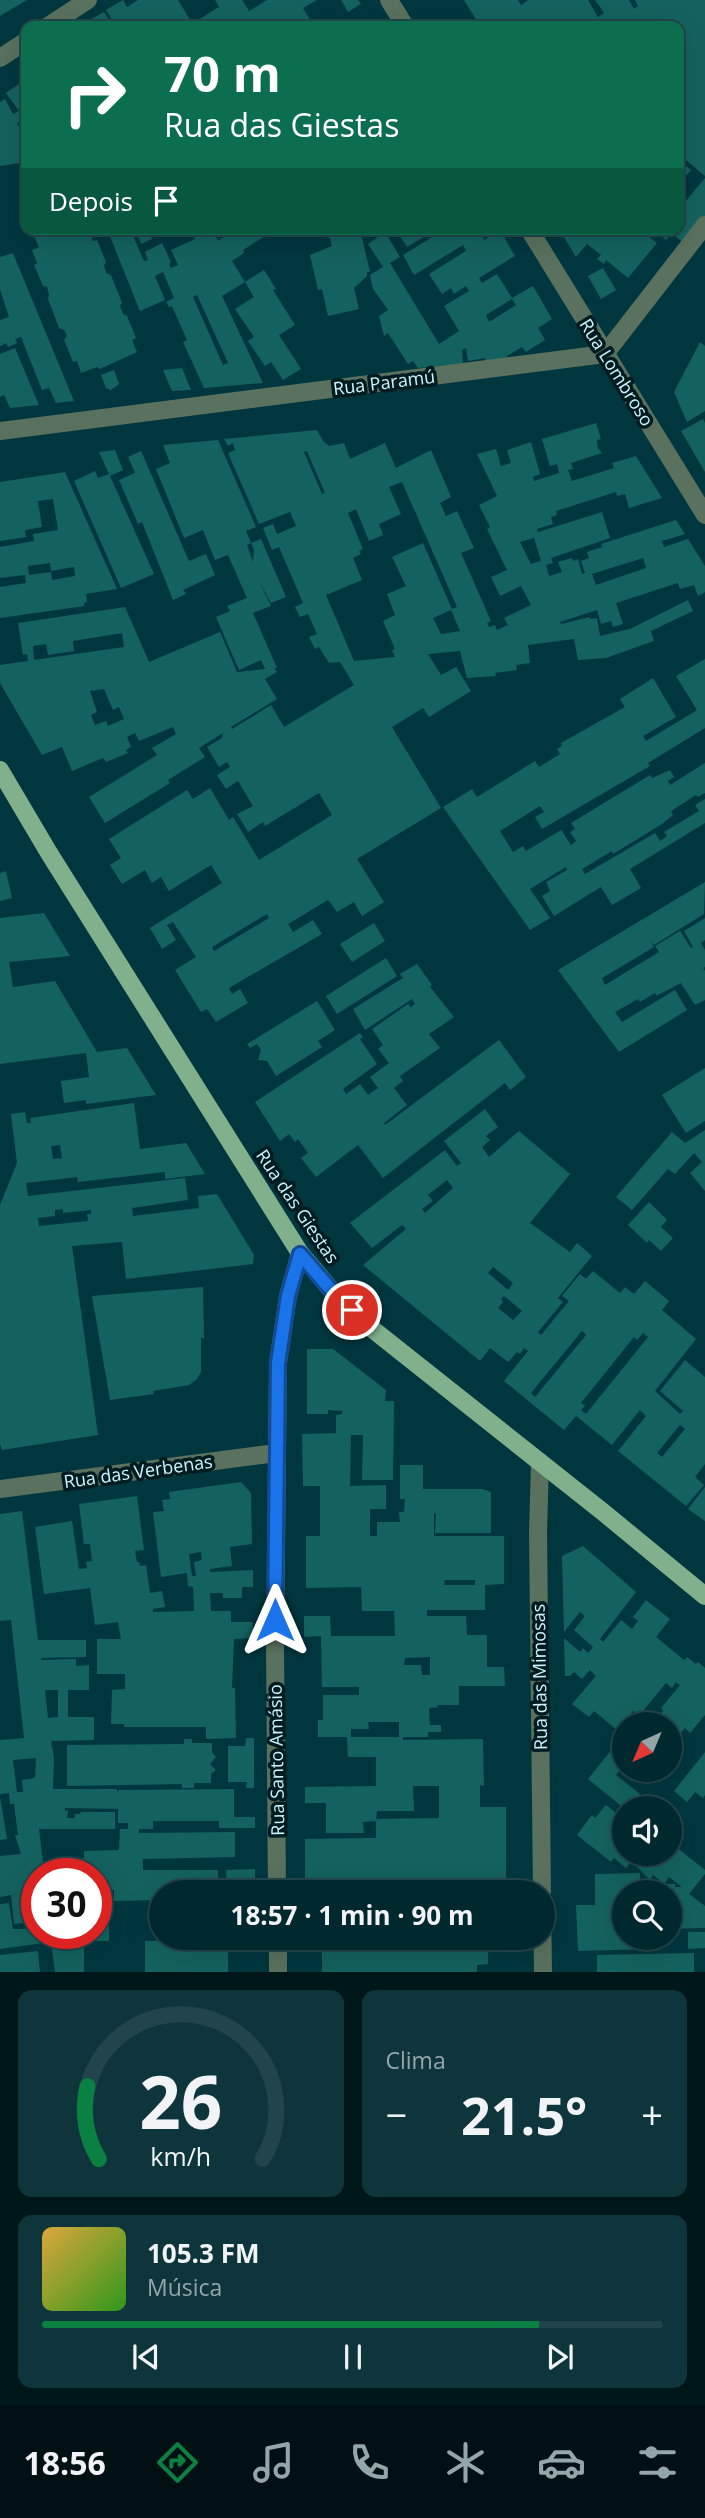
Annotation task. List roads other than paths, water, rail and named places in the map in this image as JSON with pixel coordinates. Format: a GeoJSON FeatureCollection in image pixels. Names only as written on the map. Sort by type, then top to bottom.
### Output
{"type":"FeatureCollection","features":[{"type":"Feature","properties":{"kind":"main road","name":"Rua das Giestas"},"geometry":{"type":"LineString","coordinates":[[0,770],[300,1254],[333,1292],[370,1328],[705,1596]]}},
{"type":"Feature","properties":{"kind":"street"},"geometry":{"type":"LineString","coordinates":[[56,21],[88,0]]}},
{"type":"Feature","properties":{"kind":"street"},"geometry":{"type":"LineString","coordinates":[[389,0],[402,21]]}},
{"type":"Feature","properties":{"kind":"street"},"geometry":{"type":"LineString","coordinates":[[0,58],[21,44]]}},
{"type":"Feature","properties":{"kind":"street"},"geometry":{"type":"LineString","coordinates":[[606,354],[705,225]]}},
{"type":"Feature","properties":{"kind":"street","name":"Rua Lombroso"},"geometry":{"type":"LineString","coordinates":[[533,235],[705,515]]}},
{"type":"Feature","properties":{"kind":"street","name":"Rua Paramú"},"geometry":{"type":"LineString","coordinates":[[0,431],[606,354]]}},
{"type":"Feature","properties":{"kind":"street","name":"Rua Santo Amásio"},"geometry":{"type":"LineString","coordinates":[[277,1880],[278,1363],[282,1327],[300,1254]]}},
{"type":"Feature","properties":{"kind":"street","name":"Rua das Verbenas"},"geometry":{"type":"LineString","coordinates":[[0,1489],[276,1453]]}},
{"type":"Feature","properties":{"kind":"street","name":"Rua das Mimosas"},"geometry":{"type":"LineString","coordinates":[[540,1462],[538,1533],[542,1880]]}},
{"type":"Feature","properties":{"kind":"street"},"geometry":{"type":"LineString","coordinates":[[278,1950],[278,1972]]}},
{"type":"Feature","properties":{"kind":"street"},"geometry":{"type":"LineString","coordinates":[[543,1950],[543,1972]]}}]}
